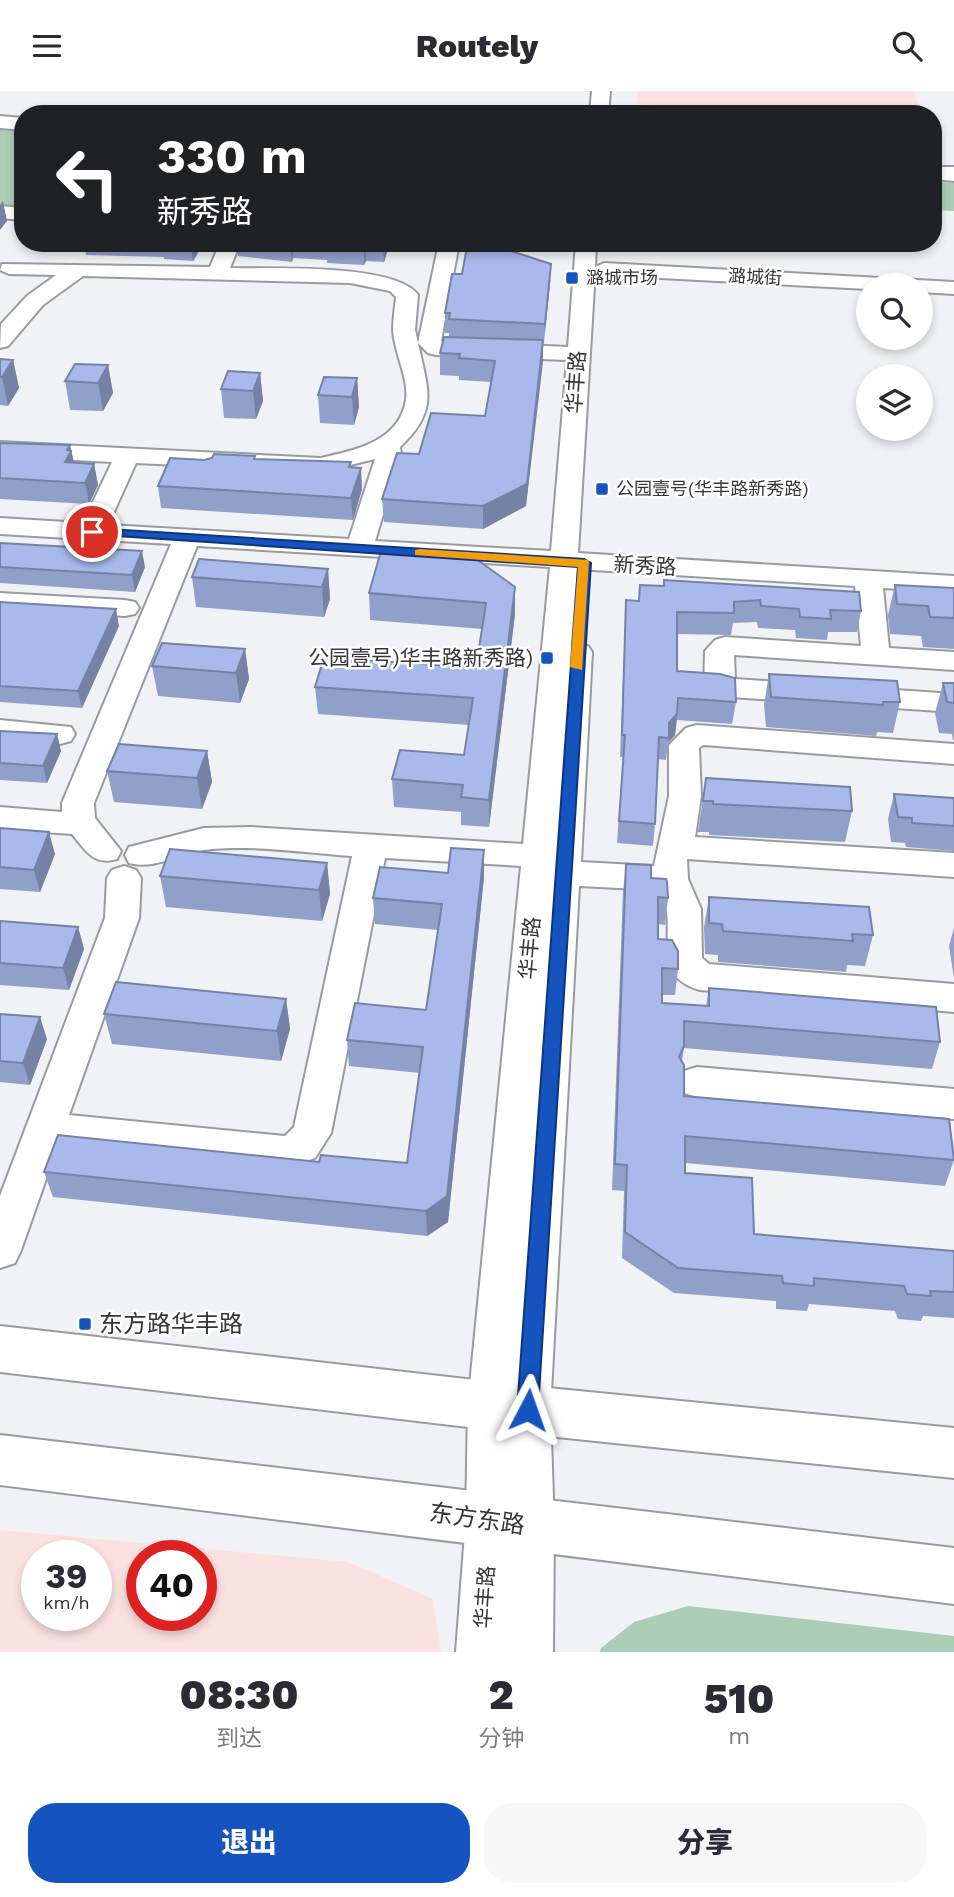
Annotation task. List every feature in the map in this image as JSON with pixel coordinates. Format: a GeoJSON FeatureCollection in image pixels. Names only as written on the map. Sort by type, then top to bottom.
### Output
{"type":"FeatureCollection","features":[{"type":"Feature","properties":{"kind":"main road"},"geometry":{"type":"LineString","coordinates":[[0,1349],[509,1407],[954,1453]]}},
{"type":"Feature","properties":{"kind":"main road","name":"东方东路"},"geometry":{"type":"LineString","coordinates":[[0,1460],[954,1576]]}},
{"type":"Feature","properties":{"kind":"street"},"geometry":{"type":"LineString","coordinates":[[216,274],[226,252]]}},
{"type":"Feature","properties":{"kind":"street"},"geometry":{"type":"LineString","coordinates":[[447,252],[429,343],[436,348],[578,354]]}},
{"type":"Feature","properties":{"kind":"street","name":"华丰路"},"geometry":{"type":"LineString","coordinates":[[574,563],[578,354],[595,256]]}},
{"type":"Feature","properties":{"kind":"street","name":"华丰路"},"geometry":{"type":"LineString","coordinates":[[528,1652],[510,1523],[509,1407],[556,861],[595,256]]}},
{"type":"Feature","properties":{"kind":"street","name":"潞城街"},"geometry":{"type":"LineString","coordinates":[[595,256],[856,280]]}},
{"type":"Feature","properties":{"kind":"street"},"geometry":{"type":"LineString","coordinates":[[0,449],[321,465],[359,457],[387,446],[406,428],[418,399],[404,330],[407,295],[397,286],[376,280],[10,267]]}},
{"type":"Feature","properties":{"kind":"street"},"geometry":{"type":"LineString","coordinates":[[0,341],[24,308],[39,295],[79,270]]}},
{"type":"Feature","properties":{"kind":"street"},"geometry":{"type":"LineString","coordinates":[[117,271],[137,279],[166,281]]}},
{"type":"Feature","properties":{"kind":"street"},"geometry":{"type":"LineString","coordinates":[[933,287],[954,288]]}},
{"type":"Feature","properties":{"kind":"street"},"geometry":{"type":"LineString","coordinates":[[359,549],[389,455],[387,446]]}},
{"type":"Feature","properties":{"kind":"street"},"geometry":{"type":"LineString","coordinates":[[102,532],[137,454]]}},
{"type":"Feature","properties":{"kind":"street","name":"新秀路"},"geometry":{"type":"LineString","coordinates":[[0,526],[574,563],[954,583]]}},
{"type":"Feature","properties":{"kind":"street"},"geometry":{"type":"LineString","coordinates":[[81,824],[78,803],[187,538]]}},
{"type":"Feature","properties":{"kind":"street"},"geometry":{"type":"LineString","coordinates":[[868,579],[876,656]]}},
{"type":"Feature","properties":{"kind":"street"},"geometry":{"type":"LineString","coordinates":[[0,601],[125,608]]}},
{"type":"Feature","properties":{"kind":"street"},"geometry":{"type":"LineString","coordinates":[[954,661],[725,646],[719,651],[720,684],[731,688],[954,703]]}},
{"type":"Feature","properties":{"kind":"street"},"geometry":{"type":"LineString","coordinates":[[0,730],[60,734]]}},
{"type":"Feature","properties":{"kind":"street"},"geometry":{"type":"LineString","coordinates":[[954,754],[697,735],[684,745],[685,796],[672,862],[684,908],[685,963],[700,977],[954,998]]}},
{"type":"Feature","properties":{"kind":"street"},"geometry":{"type":"LineString","coordinates":[[0,818],[81,824],[124,861]]}},
{"type":"Feature","properties":{"kind":"street"},"geometry":{"type":"LineString","coordinates":[[124,861],[204,839],[251,838],[556,861],[954,866]]}},
{"type":"Feature","properties":{"kind":"street"},"geometry":{"type":"LineString","coordinates":[[45,1128],[285,1152],[301,1147],[312,1133],[371,845]]}},
{"type":"Feature","properties":{"kind":"street"},"geometry":{"type":"LineString","coordinates":[[0,1250],[122,918],[124,861]]}},
{"type":"Feature","properties":{"kind":"street"},"geometry":{"type":"LineString","coordinates":[[697,1082],[954,1104]]}},
{"type":"Feature","properties":{"kind":"street","name":"华丰路"},"geometry":{"type":"LineString","coordinates":[[481,1652],[510,1523]]}},
{"type":"Feature","properties":{"kind":"shaded area"},"geometry":{"type":"Polygon","coordinates":[[[638,91],[914,91],[918,105],[665,105],[637,104],[638,91]]]}},
{"type":"Feature","properties":{"kind":"shaded area"},"geometry":{"type":"Polygon","coordinates":[[[0,1530],[109,1540],[21,1540],[21,1631],[112,1631],[112,1540],[126,1542],[126,1631],[217,1631],[217,1550],[348,1562],[433,1599],[441,1652],[0,1652],[0,1530]]]}},
{"type":"Feature","properties":{"kind":"green space"},"geometry":{"type":"Polygon","coordinates":[[[0,128],[14,130],[14,209],[0,208],[0,128]]]}},
{"type":"Feature","properties":{"kind":"green space"},"geometry":{"type":"Polygon","coordinates":[[[942,182],[954,183],[954,211],[942,210],[942,182]]]}},
{"type":"Feature","properties":{"kind":"green space"},"geometry":{"type":"Polygon","coordinates":[[[688,1606],[954,1636],[954,1652],[600,1652],[601,1648],[634,1622],[688,1606]]]}},
{"type":"Feature","properties":{"kind":"building"},"geometry":{"type":"Polygon","coordinates":[[[466,252],[514,252],[551,264],[545,324],[449,319],[450,313],[445,313],[452,274],[462,274],[466,252]]]}},
{"type":"Feature","properties":{"kind":"building"},"geometry":{"type":"Polygon","coordinates":[[[444,337],[543,340],[527,484],[483,506],[382,499],[397,453],[419,454],[431,413],[485,416],[495,361],[459,358],[460,354],[440,353],[444,337]]]}},
{"type":"Feature","properties":{"kind":"building"},"geometry":{"type":"Polygon","coordinates":[[[0,359],[13,360],[2,377],[0,377],[0,359]]]}},
{"type":"Feature","properties":{"kind":"building"},"geometry":{"type":"Polygon","coordinates":[[[75,364],[108,365],[98,383],[65,381],[75,364]]]}},
{"type":"Feature","properties":{"kind":"building"},"geometry":{"type":"Polygon","coordinates":[[[228,371],[260,373],[253,391],[221,389],[228,371]]]}},
{"type":"Feature","properties":{"kind":"building"},"geometry":{"type":"Polygon","coordinates":[[[324,377],[357,378],[352,397],[318,395],[324,377]]]}},
{"type":"Feature","properties":{"kind":"building"},"geometry":{"type":"Polygon","coordinates":[[[0,443],[70,445],[67,450],[71,451],[65,462],[94,464],[85,483],[0,478],[0,443]]]}},
{"type":"Feature","properties":{"kind":"building"},"geometry":{"type":"Polygon","coordinates":[[[214,454],[255,456],[254,459],[351,462],[349,467],[361,468],[351,498],[158,486],[170,458],[204,460],[212,458],[214,454]]]}},
{"type":"Feature","properties":{"kind":"building"},"geometry":{"type":"Polygon","coordinates":[[[0,543],[142,551],[132,575],[0,567],[0,543]]]}},
{"type":"Feature","properties":{"kind":"building"},"geometry":{"type":"Polygon","coordinates":[[[381,551],[475,558],[515,587],[489,800],[461,797],[463,785],[392,779],[400,750],[464,755],[473,698],[315,687],[324,657],[476,668],[486,603],[369,593],[381,551]]]}},
{"type":"Feature","properties":{"kind":"building"},"geometry":{"type":"Polygon","coordinates":[[[199,559],[328,569],[322,587],[192,577],[199,559]]]}},
{"type":"Feature","properties":{"kind":"building"},"geometry":{"type":"Polygon","coordinates":[[[664,580],[859,592],[861,611],[830,610],[831,619],[800,617],[799,609],[761,606],[760,600],[734,602],[734,613],[677,612],[677,671],[720,674],[735,678],[736,702],[678,698],[677,714],[669,723],[669,738],[659,737],[655,824],[619,821],[625,735],[622,735],[626,600],[639,601],[640,585],[664,586],[664,580]]]}},
{"type":"Feature","properties":{"kind":"building"},"geometry":{"type":"Polygon","coordinates":[[[895,585],[954,588],[954,618],[930,617],[928,606],[897,604],[895,585]]]}},
{"type":"Feature","properties":{"kind":"building"},"geometry":{"type":"Polygon","coordinates":[[[0,602],[116,609],[78,691],[0,686],[0,602]]]}},
{"type":"Feature","properties":{"kind":"building"},"geometry":{"type":"Polygon","coordinates":[[[162,643],[245,649],[236,673],[152,666],[162,643]]]}},
{"type":"Feature","properties":{"kind":"building"},"geometry":{"type":"Polygon","coordinates":[[[769,674],[897,681],[900,702],[883,702],[883,705],[771,697],[769,674]]]}},
{"type":"Feature","properties":{"kind":"building"},"geometry":{"type":"Polygon","coordinates":[[[943,683],[954,683],[954,703],[947,702],[943,683]]]}},
{"type":"Feature","properties":{"kind":"building"},"geometry":{"type":"Polygon","coordinates":[[[0,731],[57,734],[43,766],[0,763],[0,731]]]}},
{"type":"Feature","properties":{"kind":"building"},"geometry":{"type":"Polygon","coordinates":[[[119,744],[207,751],[197,778],[107,771],[119,744]]]}},
{"type":"Feature","properties":{"kind":"building"},"geometry":{"type":"Polygon","coordinates":[[[706,778],[850,787],[852,811],[713,804],[713,801],[703,801],[706,778]]]}},
{"type":"Feature","properties":{"kind":"building"},"geometry":{"type":"Polygon","coordinates":[[[894,794],[954,798],[954,826],[912,823],[912,818],[898,817],[894,794]]]}},
{"type":"Feature","properties":{"kind":"building"},"geometry":{"type":"Polygon","coordinates":[[[0,828],[49,832],[34,870],[0,867],[0,828]]]}},
{"type":"Feature","properties":{"kind":"building"},"geometry":{"type":"Polygon","coordinates":[[[451,848],[484,850],[447,1196],[426,1211],[44,1172],[58,1135],[319,1162],[321,1155],[407,1163],[423,1047],[347,1040],[355,1003],[426,1010],[442,904],[373,898],[380,867],[448,873],[451,848]]]}},
{"type":"Feature","properties":{"kind":"building"},"geometry":{"type":"Polygon","coordinates":[[[170,849],[327,863],[319,890],[160,876],[170,849]]]}},
{"type":"Feature","properties":{"kind":"building"},"geometry":{"type":"Polygon","coordinates":[[[626,864],[651,865],[651,878],[666,879],[667,882],[668,898],[658,897],[658,939],[672,940],[678,951],[678,969],[662,968],[662,1003],[709,1006],[709,988],[936,1007],[940,1042],[684,1021],[684,1046],[679,1057],[684,1065],[684,1096],[949,1119],[954,1160],[685,1136],[685,1173],[752,1178],[754,1234],[954,1251],[954,1292],[930,1291],[931,1296],[907,1294],[904,1286],[814,1278],[814,1286],[783,1283],[782,1276],[678,1268],[625,1232],[627,1165],[615,1164],[626,864]]]}},
{"type":"Feature","properties":{"kind":"building"},"geometry":{"type":"Polygon","coordinates":[[[709,897],[869,907],[873,935],[852,934],[853,941],[723,931],[722,924],[709,923],[709,897]]]}},
{"type":"Feature","properties":{"kind":"building"},"geometry":{"type":"Polygon","coordinates":[[[0,921],[78,927],[63,968],[0,963],[0,921]]]}},
{"type":"Feature","properties":{"kind":"building"},"geometry":{"type":"Polygon","coordinates":[[[116,982],[286,999],[277,1031],[104,1014],[116,982]]]}},
{"type":"Feature","properties":{"kind":"building"},"geometry":{"type":"Polygon","coordinates":[[[0,1014],[40,1017],[23,1063],[0,1061],[0,1014]]]}},
{"type":"Feature","properties":{"kind":"slow traffic"},"geometry":{"type":"LineString","coordinates":[[420,553],[584,563],[577,667]]}},
{"type":"Feature","properties":{"kind":"place","name":"潞城市场"},"geometry":{"type":"Point","coordinates":[572,278]}},
{"type":"Feature","properties":{"kind":"place","name":"公园壹号(华丰路新秀路)"},"geometry":{"type":"Point","coordinates":[602,489]}},
{"type":"Feature","properties":{"kind":"place","name":"公园壹号)华丰路新秀路)"},"geometry":{"type":"Point","coordinates":[547,658]}},
{"type":"Feature","properties":{"kind":"place","name":"东方路华丰路"},"geometry":{"type":"Point","coordinates":[85,1324]}},
{"type":"Feature","properties":{"kind":"route"},"geometry":{"type":"LineString","coordinates":[[92,532],[584,563],[528,1410]]}}]}
